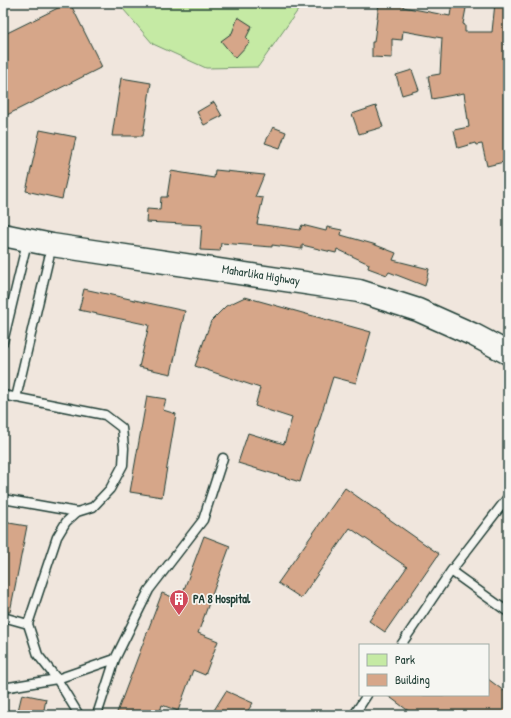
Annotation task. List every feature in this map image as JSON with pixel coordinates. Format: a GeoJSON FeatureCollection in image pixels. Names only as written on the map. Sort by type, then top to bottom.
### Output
{"type":"FeatureCollection","features":[{"type":"Feature","properties":{"kind":"highway","name":"Maharlika Highway"},"geometry":{"type":"LineString","coordinates":[[3,235],[52,245],[359,291],[418,310],[474,335],[508,353]]}},
{"type":"Feature","properties":{"kind":"lane"},"geometry":{"type":"LineString","coordinates":[[3,342],[27,241]]}},
{"type":"Feature","properties":{"kind":"lane"},"geometry":{"type":"LineString","coordinates":[[16,398],[52,245]]}},
{"type":"Feature","properties":{"kind":"lane"},"geometry":{"type":"LineString","coordinates":[[3,396],[105,415],[122,428],[124,448],[123,464],[110,490],[92,506],[77,512],[66,522],[57,537],[28,624],[38,655],[57,679],[77,714]]}},
{"type":"Feature","properties":{"kind":"lane"},"geometry":{"type":"LineString","coordinates":[[97,715],[115,659],[149,590],[203,520],[223,458]]}},
{"type":"Feature","properties":{"kind":"lane"},"geometry":{"type":"LineString","coordinates":[[402,644],[451,571],[508,497]]}},
{"type":"Feature","properties":{"kind":"lane"},"geometry":{"type":"LineString","coordinates":[[3,499],[77,512]]}},
{"type":"Feature","properties":{"kind":"lane"},"geometry":{"type":"LineString","coordinates":[[451,571],[508,612]]}},
{"type":"Feature","properties":{"kind":"lane"},"geometry":{"type":"LineString","coordinates":[[3,617],[28,624]]}},
{"type":"Feature","properties":{"kind":"lane"},"geometry":{"type":"LineString","coordinates":[[3,688],[57,679],[115,659]]}},
{"type":"Feature","properties":{"kind":"lane"},"geometry":{"type":"LineString","coordinates":[[354,715],[366,696]]}},
{"type":"Feature","properties":{"kind":"green space"},"geometry":{"type":"Polygon","coordinates":[[[118,3],[303,3],[258,67],[206,68],[153,44],[118,3]]]}},
{"type":"Feature","properties":{"kind":"building"},"geometry":{"type":"Polygon","coordinates":[[[70,3],[102,67],[3,117],[3,35],[70,3]]]}},
{"type":"Feature","properties":{"kind":"building"},"geometry":{"type":"Polygon","coordinates":[[[379,3],[404,3],[403,7],[450,16],[452,3],[467,3],[463,24],[465,25],[465,32],[492,32],[495,3],[508,3],[508,161],[487,166],[482,144],[476,145],[475,143],[458,148],[454,130],[469,127],[464,93],[432,99],[428,76],[440,74],[442,38],[403,31],[402,40],[392,39],[392,58],[372,57],[372,42],[374,42],[379,3]]]}},
{"type":"Feature","properties":{"kind":"building"},"geometry":{"type":"Polygon","coordinates":[[[238,17],[252,26],[246,38],[250,42],[235,58],[221,41],[232,33],[238,17]]]}},
{"type":"Feature","properties":{"kind":"building"},"geometry":{"type":"Polygon","coordinates":[[[412,70],[419,90],[402,95],[396,75],[412,70]]]}},
{"type":"Feature","properties":{"kind":"building"},"geometry":{"type":"Polygon","coordinates":[[[121,78],[151,83],[143,136],[112,136],[121,78]]]}},
{"type":"Feature","properties":{"kind":"building"},"geometry":{"type":"Polygon","coordinates":[[[214,102],[222,116],[204,125],[197,112],[214,102]]]}},
{"type":"Feature","properties":{"kind":"building"},"geometry":{"type":"Polygon","coordinates":[[[376,106],[383,127],[359,134],[352,114],[376,106]]]}},
{"type":"Feature","properties":{"kind":"building"},"geometry":{"type":"Polygon","coordinates":[[[273,127],[286,132],[280,148],[265,143],[273,127]]]}},
{"type":"Feature","properties":{"kind":"building"},"geometry":{"type":"Polygon","coordinates":[[[40,130],[76,137],[62,199],[26,191],[40,130]]]}},
{"type":"Feature","properties":{"kind":"building"},"geometry":{"type":"Polygon","coordinates":[[[215,170],[264,175],[255,197],[263,198],[257,224],[300,230],[302,225],[326,231],[327,227],[342,230],[341,235],[373,244],[396,253],[393,260],[429,269],[425,286],[389,272],[387,275],[368,268],[369,264],[337,249],[336,253],[302,245],[302,249],[272,245],[272,247],[221,243],[220,251],[200,250],[202,225],[146,222],[147,209],[160,210],[161,197],[167,197],[171,171],[214,178],[215,170]]]}},
{"type":"Feature","properties":{"kind":"building"},"geometry":{"type":"Polygon","coordinates":[[[84,289],[185,311],[171,374],[139,367],[149,325],[79,310],[84,289]]]}},
{"type":"Feature","properties":{"kind":"building"},"geometry":{"type":"Polygon","coordinates":[[[245,297],[371,332],[356,383],[333,377],[300,482],[238,463],[248,433],[284,444],[292,418],[255,406],[260,388],[195,366],[211,321],[226,306],[245,297]]]}},
{"type":"Feature","properties":{"kind":"building"},"geometry":{"type":"Polygon","coordinates":[[[147,396],[166,399],[163,410],[176,414],[162,497],[130,492],[147,396]]]}},
{"type":"Feature","properties":{"kind":"building"},"geometry":{"type":"Polygon","coordinates":[[[345,488],[439,554],[385,632],[369,621],[407,567],[350,528],[301,598],[278,583],[345,488]]]}},
{"type":"Feature","properties":{"kind":"building"},"geometry":{"type":"Polygon","coordinates":[[[3,522],[27,526],[10,612],[3,612],[3,522]]]}},
{"type":"Feature","properties":{"kind":"building","name":"PA 8 Hospital"},"geometry":{"type":"Polygon","coordinates":[[[204,536],[230,546],[198,633],[218,641],[205,675],[193,670],[178,711],[162,705],[159,715],[116,715],[162,593],[180,600],[204,536]]]}},
{"type":"Feature","properties":{"kind":"building"},"geometry":{"type":"Polygon","coordinates":[[[489,680],[508,694],[508,715],[414,715],[388,696],[489,696],[489,680]]]}},
{"type":"Feature","properties":{"kind":"building"},"geometry":{"type":"Polygon","coordinates":[[[226,691],[253,703],[245,715],[211,715],[226,691]]]}},
{"type":"Feature","properties":{"kind":"building"},"geometry":{"type":"Polygon","coordinates":[[[22,694],[46,699],[43,715],[17,715],[22,694]]]}},
{"type":"Feature","properties":{"kind":"place","name":"PA 8 Hospital"},"geometry":{"type":"Point","coordinates":[179,616]}}]}
